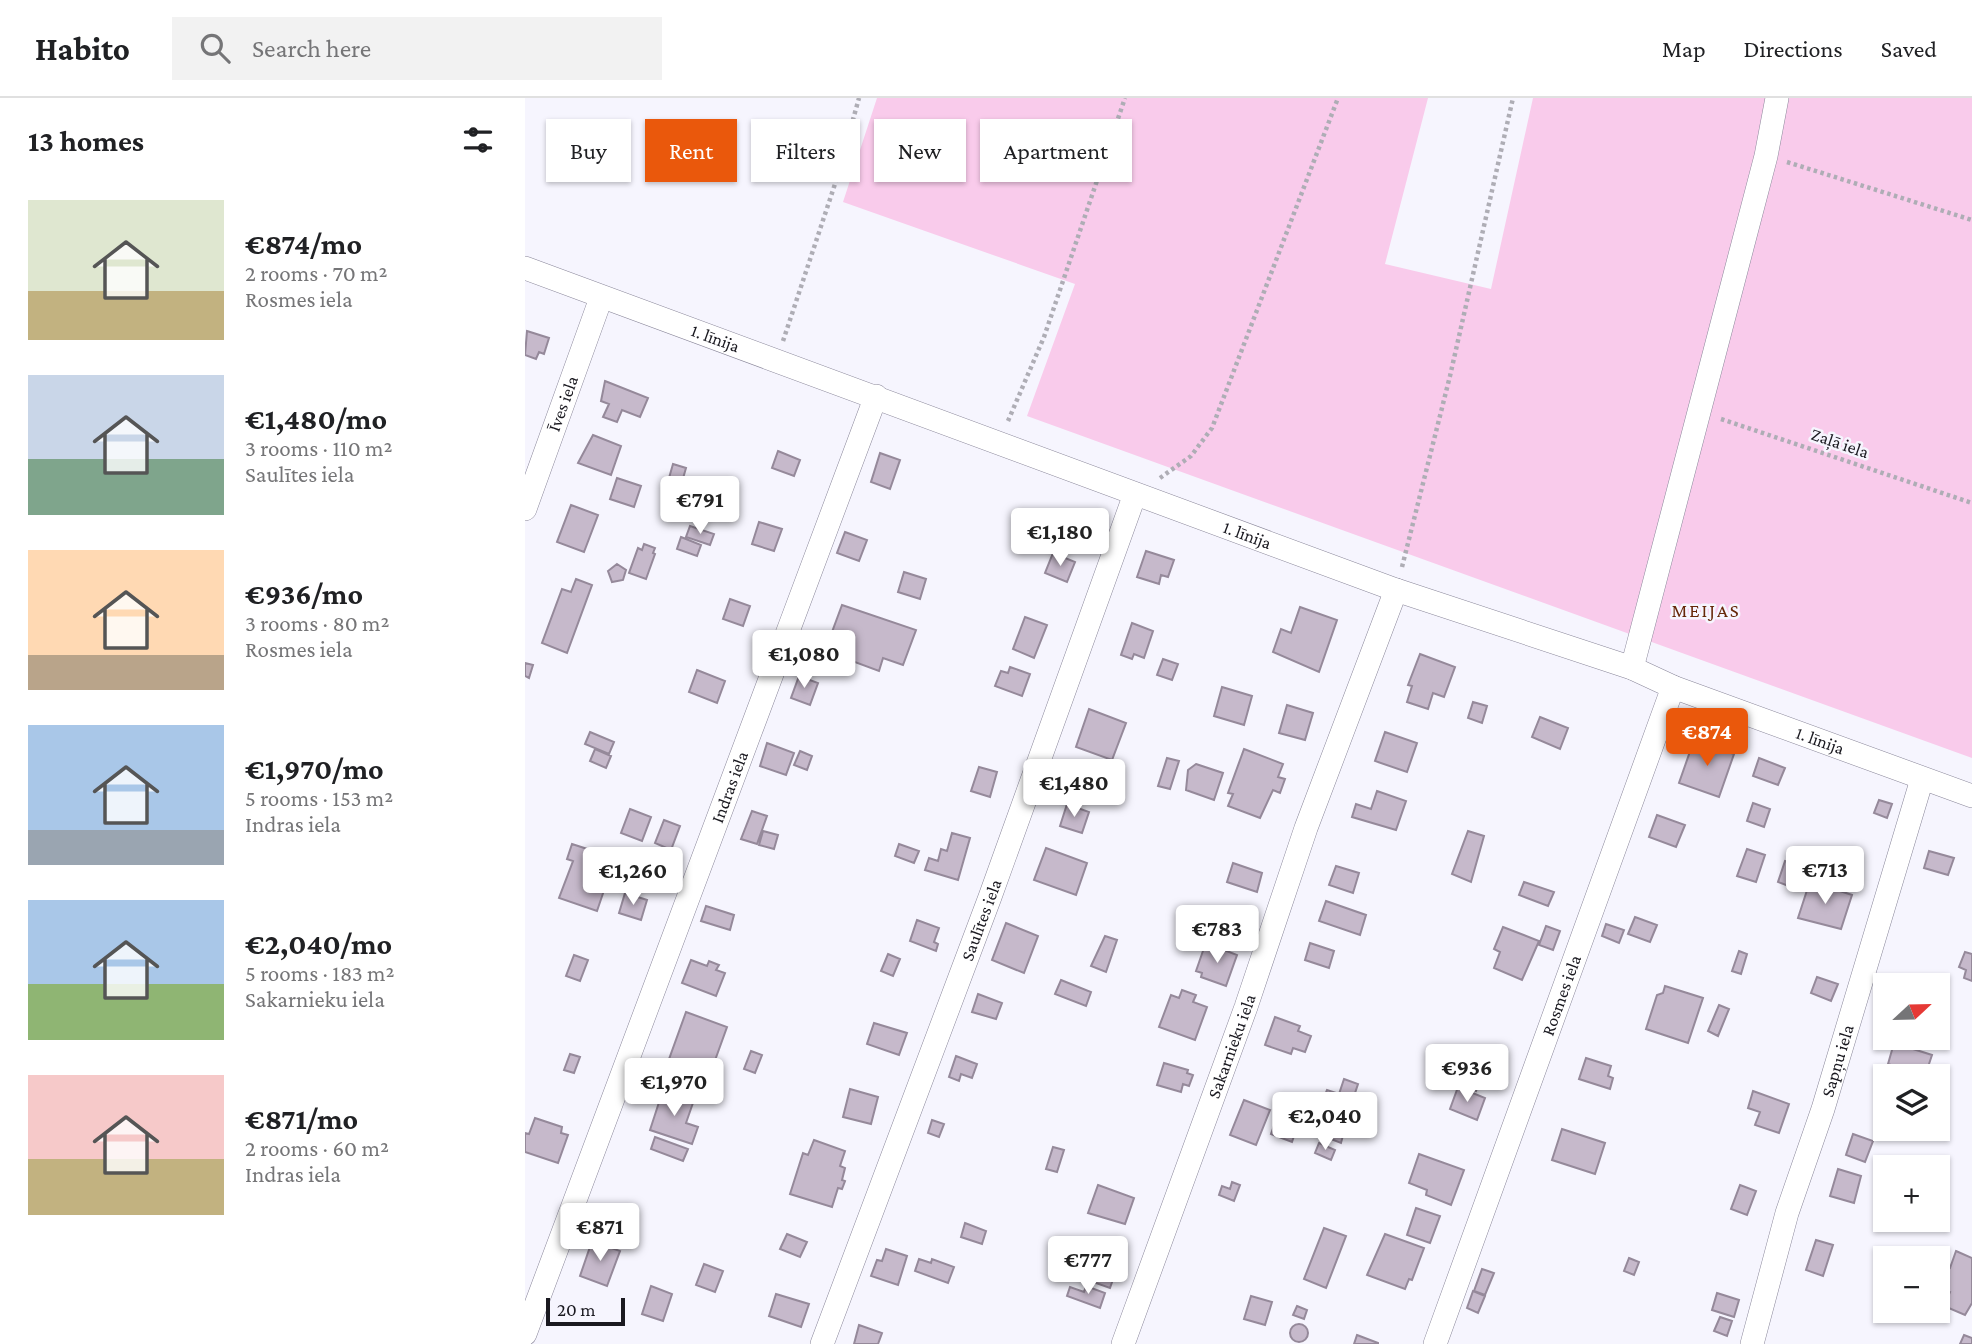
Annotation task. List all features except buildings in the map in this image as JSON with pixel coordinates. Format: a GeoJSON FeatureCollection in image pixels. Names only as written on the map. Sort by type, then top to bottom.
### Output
{"type":"FeatureCollection","features":[{"type":"Feature","properties":{"kind":"street"},"geometry":{"type":"LineString","coordinates":[[1632,668],[1766,156],[1777,98]]}},
{"type":"Feature","properties":{"kind":"street","name":"1. līnija"},"geometry":{"type":"LineString","coordinates":[[525,268],[1396,590],[1632,668],[1673,687],[1972,796]]}},
{"type":"Feature","properties":{"kind":"street","name":"Īves iela"},"geometry":{"type":"LineString","coordinates":[[525,509],[601,298]]}},
{"type":"Feature","properties":{"kind":"street","name":"Indras iela"},"geometry":{"type":"LineString","coordinates":[[525,1334],[876,396]]}},
{"type":"Feature","properties":{"kind":"street","name":"Saulītes iela"},"geometry":{"type":"LineString","coordinates":[[822,1344],[1142,497]]}},
{"type":"Feature","properties":{"kind":"street","name":"Sakarnieku iela"},"geometry":{"type":"LineString","coordinates":[[1123,1344],[1246,1007],[1306,828],[1396,590]]}},
{"type":"Feature","properties":{"kind":"street","name":"Rosmes iela"},"geometry":{"type":"LineString","coordinates":[[1435,1344],[1673,687]]}},
{"type":"Feature","properties":{"kind":"street","name":"Sapņu iela"},"geometry":{"type":"LineString","coordinates":[[1752,1344],[1787,1213],[1823,1109],[1922,779]]}},
{"type":"Feature","properties":{"kind":"path"},"geometry":{"type":"LineString","coordinates":[[776,360],[836,181],[859,98]]}},
{"type":"Feature","properties":{"kind":"path"},"geometry":{"type":"LineString","coordinates":[[999,444],[1044,337],[1125,98]]}},
{"type":"Feature","properties":{"kind":"path"},"geometry":{"type":"LineString","coordinates":[[1142,497],[1157,481],[1191,456],[1212,428],[1338,98]]}},
{"type":"Feature","properties":{"kind":"path"},"geometry":{"type":"LineString","coordinates":[[1396,590],[1450,376],[1513,98]]}},
{"type":"Feature","properties":{"kind":"path"},"geometry":{"type":"LineString","coordinates":[[1766,156],[1972,220]]}},
{"type":"Feature","properties":{"kind":"path","name":"Zaļā iela"},"geometry":{"type":"LineString","coordinates":[[1697,412],[1972,503]]}},
{"type":"Feature","properties":{"kind":"shaded area"},"geometry":{"type":"Polygon","coordinates":[[[877,98],[1428,98],[1385,264],[1491,289],[1533,98],[1972,98],[1972,758],[1027,416],[1075,284],[843,202],[850,182],[860,182],[860,150],[877,98]]]}},
{"type":"Feature","properties":{"kind":"district","name":"MEIJAS"},"geometry":{"type":"Point","coordinates":[1706,610]}}]}
